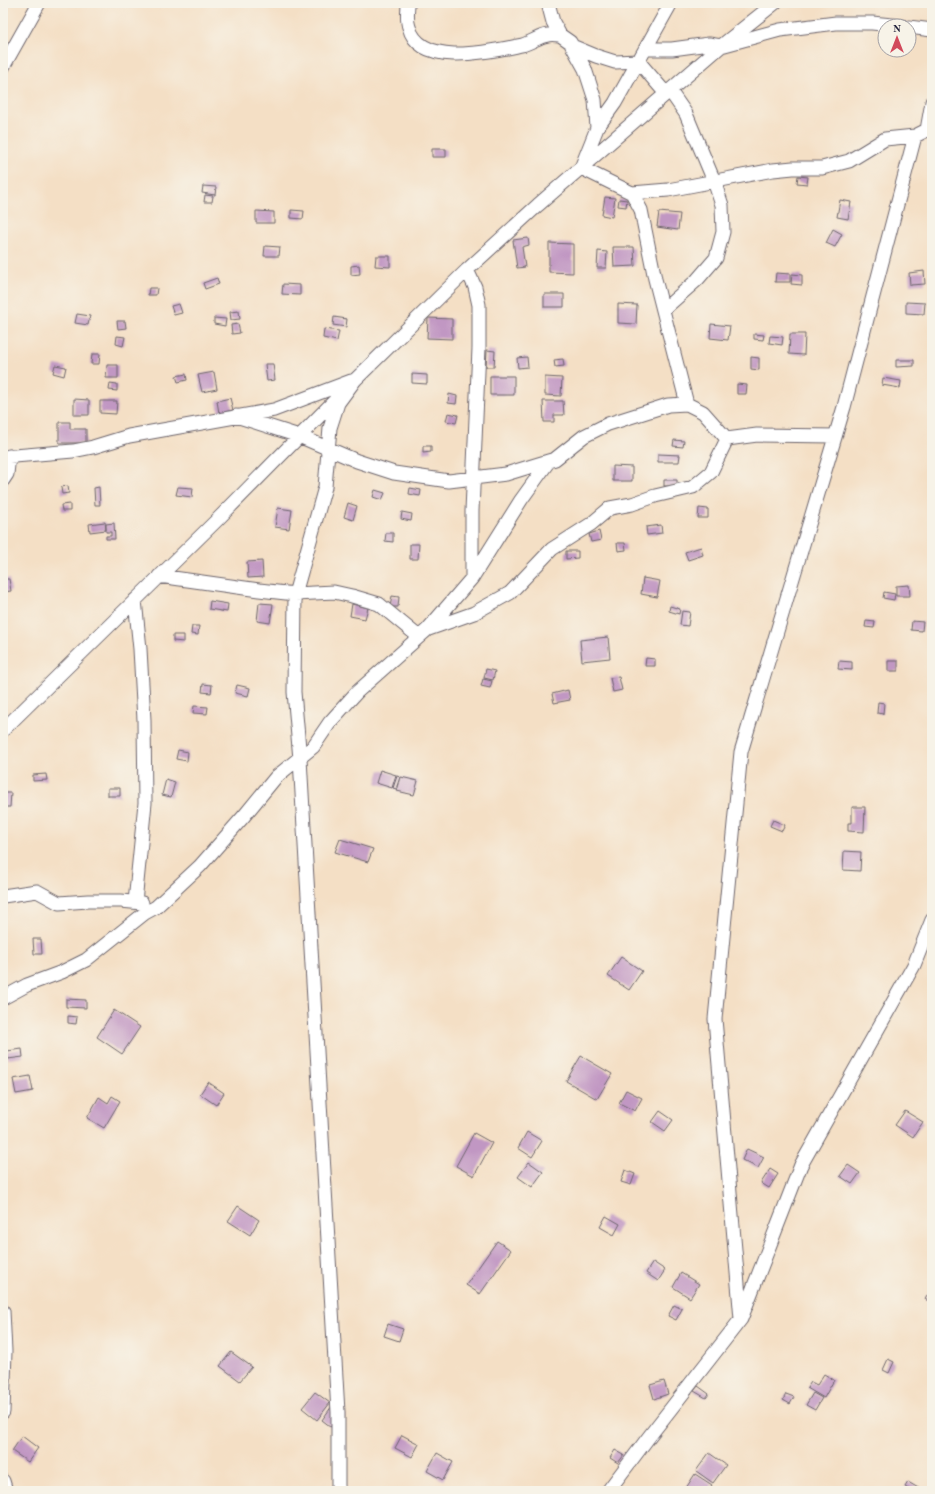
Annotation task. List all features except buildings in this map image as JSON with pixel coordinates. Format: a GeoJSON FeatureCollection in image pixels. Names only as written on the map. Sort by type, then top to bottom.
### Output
{"type":"FeatureCollection","features":[{"type":"Feature","properties":{"kind":"street"},"geometry":{"type":"LineString","coordinates":[[3,67],[39,3]]}},
{"type":"Feature","properties":{"kind":"street"},"geometry":{"type":"LineString","coordinates":[[408,3],[407,20],[409,29],[418,44],[430,51],[448,54],[469,54],[524,44],[547,35],[560,35]]}},
{"type":"Feature","properties":{"kind":"street"},"geometry":{"type":"LineString","coordinates":[[548,3],[560,35],[570,42],[585,69],[595,100],[597,128]]}},
{"type":"Feature","properties":{"kind":"street"},"geometry":{"type":"LineString","coordinates":[[581,168],[597,128],[614,103],[646,49],[671,3]]}},
{"type":"Feature","properties":{"kind":"street"},"geometry":{"type":"LineString","coordinates":[[3,730],[467,270],[721,46],[775,3]]}},
{"type":"Feature","properties":{"kind":"street"},"geometry":{"type":"LineString","coordinates":[[646,49],[672,49],[709,44],[721,46],[780,30],[836,23],[877,24]]}},
{"type":"Feature","properties":{"kind":"street"},"geometry":{"type":"LineString","coordinates":[[917,28],[932,30]]}},
{"type":"Feature","properties":{"kind":"street"},"geometry":{"type":"LineString","coordinates":[[572,46],[615,62],[638,61]]}},
{"type":"Feature","properties":{"kind":"street"},"geometry":{"type":"LineString","coordinates":[[638,61],[662,89],[670,91],[686,114],[714,181],[722,205],[723,232],[716,258],[697,280],[663,310]]}},
{"type":"Feature","properties":{"kind":"street"},"geometry":{"type":"LineString","coordinates":[[581,168],[632,193],[668,190],[773,170],[822,168],[849,161],[885,139],[915,136],[927,130],[932,102]]}},
{"type":"Feature","properties":{"kind":"street"},"geometry":{"type":"LineString","coordinates":[[741,1319],[715,1019],[741,752],[835,436],[915,136]]}},
{"type":"Feature","properties":{"kind":"street"},"geometry":{"type":"LineString","coordinates":[[632,193],[641,210],[655,279],[687,404]]}},
{"type":"Feature","properties":{"kind":"street"},"geometry":{"type":"LineString","coordinates":[[467,270],[475,287],[479,305],[472,578]]}},
{"type":"Feature","properties":{"kind":"street"},"geometry":{"type":"LineString","coordinates":[[3,480],[7,474],[6,456],[74,451],[129,436],[274,410],[355,380]]}},
{"type":"Feature","properties":{"kind":"street"},"geometry":{"type":"LineString","coordinates":[[338,1491],[338,1412],[300,759],[294,692],[295,594],[326,486],[330,428],[338,403],[355,380]]}},
{"type":"Feature","properties":{"kind":"street"},"geometry":{"type":"LineString","coordinates":[[236,416],[299,436],[357,461],[394,473],[449,481],[506,474],[555,459],[584,436],[608,424],[668,405],[687,404],[703,412],[727,438]]}},
{"type":"Feature","properties":{"kind":"street"},"geometry":{"type":"LineString","coordinates":[[727,438],[757,435],[835,436]]}},
{"type":"Feature","properties":{"kind":"street"},"geometry":{"type":"LineString","coordinates":[[424,633],[474,613],[510,593],[552,549],[591,524],[610,508],[632,504],[655,496],[693,487],[711,472],[727,438]]}},
{"type":"Feature","properties":{"kind":"street"},"geometry":{"type":"LineString","coordinates":[[3,998],[27,985],[62,972],[86,960],[145,913],[159,904],[200,866],[276,777],[313,747],[330,722],[357,692],[424,633],[472,578],[521,500],[549,461]]}},
{"type":"Feature","properties":{"kind":"street"},"geometry":{"type":"LineString","coordinates":[[159,576],[216,585],[295,594],[334,592],[379,604],[424,633]]}},
{"type":"Feature","properties":{"kind":"street"},"geometry":{"type":"LineString","coordinates":[[135,600],[144,720],[145,803],[135,902]]}},
{"type":"Feature","properties":{"kind":"street"},"geometry":{"type":"LineString","coordinates":[[3,896],[37,891],[59,903],[88,901],[159,904]]}},
{"type":"Feature","properties":{"kind":"street"},"geometry":{"type":"LineString","coordinates":[[608,1491],[741,1319],[801,1165],[914,965],[932,920]]}},
{"type":"Feature","properties":{"kind":"street"},"geometry":{"type":"LineString","coordinates":[[3,1312],[6,1351],[3,1412]]}},
{"type":"Feature","properties":{"kind":"street"},"geometry":{"type":"LineString","coordinates":[[3,1481],[6,1491]]}}]}
